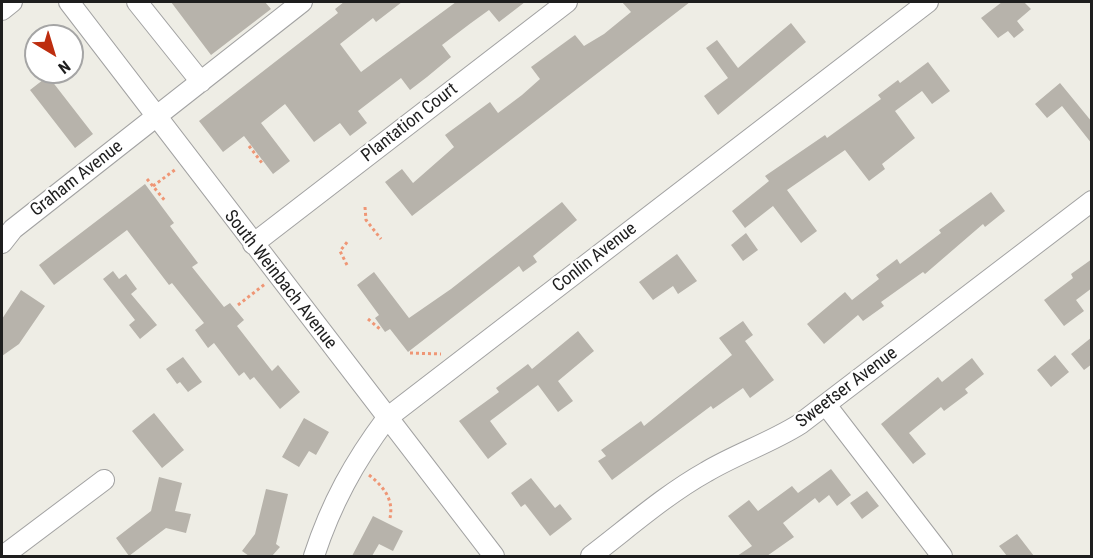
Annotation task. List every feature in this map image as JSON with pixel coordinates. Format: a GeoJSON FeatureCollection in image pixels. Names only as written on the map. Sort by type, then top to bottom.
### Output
{"type":"FeatureCollection","features":[{"type":"Feature","properties":{"kind":"street"},"geometry":{"type":"LineString","coordinates":[[2,10],[12,2]]}},
{"type":"Feature","properties":{"kind":"street","name":"South Weinbach Avenue"},"geometry":{"type":"LineString","coordinates":[[69,2],[494,556]]}},
{"type":"Feature","properties":{"kind":"street"},"geometry":{"type":"LineString","coordinates":[[137,2],[201,82]]}},
{"type":"Feature","properties":{"kind":"street","name":"Graham Avenue"},"geometry":{"type":"LineString","coordinates":[[2,243],[13,229],[300,2]]}},
{"type":"Feature","properties":{"kind":"street","name":"Plantation Court"},"geometry":{"type":"LineString","coordinates":[[253,244],[567,2]]}},
{"type":"Feature","properties":{"kind":"street","name":"Conlin Avenue"},"geometry":{"type":"LineString","coordinates":[[314,556],[326,521],[348,474],[387,418],[928,2]]}},
{"type":"Feature","properties":{"kind":"street","name":"Sweetser Avenue"},"geometry":{"type":"LineString","coordinates":[[591,556],[704,473],[735,456],[775,439],[825,405],[1091,202]]}},
{"type":"Feature","properties":{"kind":"street"},"geometry":{"type":"LineString","coordinates":[[825,405],[942,556]]}},
{"type":"Feature","properties":{"kind":"street"},"geometry":{"type":"LineString","coordinates":[[3,556],[104,480]]}},
{"type":"Feature","properties":{"kind":"path"},"geometry":{"type":"LineString","coordinates":[[249,146],[262,163]]}},
{"type":"Feature","properties":{"kind":"path"},"geometry":{"type":"LineString","coordinates":[[153,186],[177,168]]}},
{"type":"Feature","properties":{"kind":"path"},"geometry":{"type":"LineString","coordinates":[[147,179],[166,202]]}},
{"type":"Feature","properties":{"kind":"path"},"geometry":{"type":"LineString","coordinates":[[365,207],[366,220],[381,239]]}},
{"type":"Feature","properties":{"kind":"path"},"geometry":{"type":"LineString","coordinates":[[347,265],[340,251],[348,241]]}},
{"type":"Feature","properties":{"kind":"path"},"geometry":{"type":"LineString","coordinates":[[238,305],[265,284]]}},
{"type":"Feature","properties":{"kind":"path"},"geometry":{"type":"LineString","coordinates":[[368,319],[381,330]]}},
{"type":"Feature","properties":{"kind":"path"},"geometry":{"type":"LineString","coordinates":[[410,353],[443,354]]}},
{"type":"Feature","properties":{"kind":"path"},"geometry":{"type":"LineString","coordinates":[[366,473],[386,492],[391,509],[390,518]]}},
{"type":"Feature","properties":{"kind":"building"},"geometry":{"type":"Polygon","coordinates":[[[171,2],[265,2],[271,9],[211,55],[171,2]]]}},
{"type":"Feature","properties":{"kind":"building"},"geometry":{"type":"Polygon","coordinates":[[[344,2],[402,2],[376,22],[373,18],[340,44],[361,72],[456,2],[525,2],[499,22],[489,10],[442,45],[451,57],[410,90],[401,78],[358,111],[367,123],[350,136],[340,123],[314,142],[285,104],[261,123],[290,161],[273,174],[244,136],[223,152],[199,121],[338,13],[335,9],[344,2]]]}},
{"type":"Feature","properties":{"kind":"building"},"geometry":{"type":"Polygon","coordinates":[[[622,2],[690,2],[412,216],[385,182],[402,169],[413,183],[454,147],[445,135],[490,102],[498,113],[522,95],[540,79],[531,67],[575,35],[584,46],[604,34],[631,12],[622,2]]]}},
{"type":"Feature","properties":{"kind":"building"},"geometry":{"type":"Polygon","coordinates":[[[1002,2],[1024,2],[1031,9],[1017,21],[1024,30],[1014,38],[1008,31],[998,38],[981,18],[1002,2]]]}},
{"type":"Feature","properties":{"kind":"building"},"geometry":{"type":"Polygon","coordinates":[[[791,23],[806,42],[718,115],[704,96],[728,78],[706,48],[717,40],[738,68],[791,23]]]}},
{"type":"Feature","properties":{"kind":"building"},"geometry":{"type":"Polygon","coordinates":[[[928,62],[950,91],[932,104],[922,91],[895,111],[915,138],[882,164],[885,169],[869,181],[845,150],[787,190],[817,231],[801,243],[773,206],[745,228],[732,211],[769,181],[765,176],[825,135],[827,138],[881,99],[878,95],[898,80],[900,83],[928,62]]]}},
{"type":"Feature","properties":{"kind":"building"},"geometry":{"type":"Polygon","coordinates":[[[1060,83],[1092,122],[1092,144],[1062,106],[1047,118],[1035,104],[1060,83]]]}},
{"type":"Feature","properties":{"kind":"building"},"geometry":{"type":"Polygon","coordinates":[[[38,84],[54,84],[93,134],[75,148],[30,90],[38,84]]]}},
{"type":"Feature","properties":{"kind":"building"},"geometry":{"type":"Polygon","coordinates":[[[145,184],[174,223],[170,226],[198,263],[192,267],[224,307],[230,303],[244,320],[237,326],[272,371],[278,365],[300,392],[280,409],[254,377],[250,380],[244,372],[239,376],[214,343],[208,348],[195,330],[204,323],[172,283],[169,285],[127,230],[54,285],[39,265],[145,184]]]}},
{"type":"Feature","properties":{"kind":"building"},"geometry":{"type":"Polygon","coordinates":[[[991,192],[1005,211],[985,227],[983,224],[925,274],[923,272],[881,302],[884,306],[863,321],[858,315],[824,344],[807,324],[845,292],[852,300],[879,279],[876,275],[897,259],[900,264],[941,233],[939,230],[991,192]]]}},
{"type":"Feature","properties":{"kind":"building"},"geometry":{"type":"Polygon","coordinates":[[[562,202],[577,220],[533,256],[537,262],[523,272],[519,266],[408,352],[390,329],[385,332],[375,318],[379,315],[357,285],[374,272],[409,318],[451,289],[562,202]]]}},
{"type":"Feature","properties":{"kind":"building"},"geometry":{"type":"Polygon","coordinates":[[[746,233],[758,250],[743,261],[731,245],[746,233]]]}},
{"type":"Feature","properties":{"kind":"building"},"geometry":{"type":"Polygon","coordinates":[[[677,254],[697,281],[678,294],[673,286],[653,300],[639,282],[677,254]]]}},
{"type":"Feature","properties":{"kind":"building"},"geometry":{"type":"Polygon","coordinates":[[[1092,259],[1092,288],[1076,300],[1084,311],[1064,326],[1044,300],[1073,278],[1071,274],[1092,259]]]}},
{"type":"Feature","properties":{"kind":"building"},"geometry":{"type":"Polygon","coordinates":[[[113,271],[119,279],[126,274],[137,289],[131,294],[157,325],[140,339],[129,325],[135,320],[103,279],[113,271]]]}},
{"type":"Feature","properties":{"kind":"building"},"geometry":{"type":"Polygon","coordinates":[[[21,290],[45,306],[19,344],[2,356],[2,319],[21,290]]]}},
{"type":"Feature","properties":{"kind":"building"},"geometry":{"type":"Polygon","coordinates":[[[743,321],[753,335],[745,341],[774,380],[750,398],[743,388],[713,409],[711,406],[612,480],[598,461],[606,456],[601,450],[641,421],[644,426],[732,355],[719,338],[743,321]]]}},
{"type":"Feature","properties":{"kind":"building"},"geometry":{"type":"Polygon","coordinates":[[[578,331],[594,351],[558,381],[573,401],[558,412],[538,385],[490,421],[507,444],[488,459],[459,421],[499,392],[496,388],[528,364],[532,369],[578,331]]]}},
{"type":"Feature","properties":{"kind":"building"},"geometry":{"type":"Polygon","coordinates":[[[1092,337],[1092,364],[1084,370],[1071,354],[1092,337]]]}},
{"type":"Feature","properties":{"kind":"building"},"geometry":{"type":"Polygon","coordinates":[[[1055,355],[1069,372],[1051,387],[1037,370],[1055,355]]]}},
{"type":"Feature","properties":{"kind":"building"},"geometry":{"type":"Polygon","coordinates":[[[183,357],[202,382],[188,392],[180,382],[177,384],[166,369],[183,357]]]}},
{"type":"Feature","properties":{"kind":"building"},"geometry":{"type":"Polygon","coordinates":[[[972,358],[984,374],[965,389],[968,393],[944,411],[941,407],[909,433],[926,454],[913,464],[881,424],[938,377],[942,382],[972,358]]]}},
{"type":"Feature","properties":{"kind":"building"},"geometry":{"type":"Polygon","coordinates":[[[154,413],[184,450],[162,468],[132,431],[154,413]]]}},
{"type":"Feature","properties":{"kind":"building"},"geometry":{"type":"Polygon","coordinates":[[[304,418],[329,432],[316,455],[309,451],[299,467],[282,457],[304,418]]]}},
{"type":"Feature","properties":{"kind":"building"},"geometry":{"type":"Polygon","coordinates":[[[831,469],[851,495],[837,506],[829,495],[819,503],[815,498],[783,523],[794,537],[767,556],[737,556],[752,546],[728,516],[749,500],[758,511],[792,486],[798,493],[831,469]]]}},
{"type":"Feature","properties":{"kind":"building"},"geometry":{"type":"Polygon","coordinates":[[[159,477],[182,483],[175,511],[191,514],[186,533],[166,528],[129,556],[116,538],[151,511],[159,477]]]}},
{"type":"Feature","properties":{"kind":"building"},"geometry":{"type":"Polygon","coordinates":[[[531,478],[555,508],[560,504],[572,519],[550,536],[525,504],[521,507],[511,493],[531,478]]]}},
{"type":"Feature","properties":{"kind":"building"},"geometry":{"type":"Polygon","coordinates":[[[266,489],[288,494],[276,544],[280,547],[272,556],[249,556],[242,551],[255,534],[266,489]]]}},
{"type":"Feature","properties":{"kind":"building"},"geometry":{"type":"Polygon","coordinates":[[[867,491],[879,506],[862,519],[850,503],[867,491]]]}},
{"type":"Feature","properties":{"kind":"building"},"geometry":{"type":"Polygon","coordinates":[[[373,516],[403,531],[393,551],[379,544],[372,556],[352,556],[373,516]]]}},
{"type":"Feature","properties":{"kind":"building"},"geometry":{"type":"Polygon","coordinates":[[[1017,534],[1034,556],[1007,556],[999,546],[1017,534]]]}}]}
